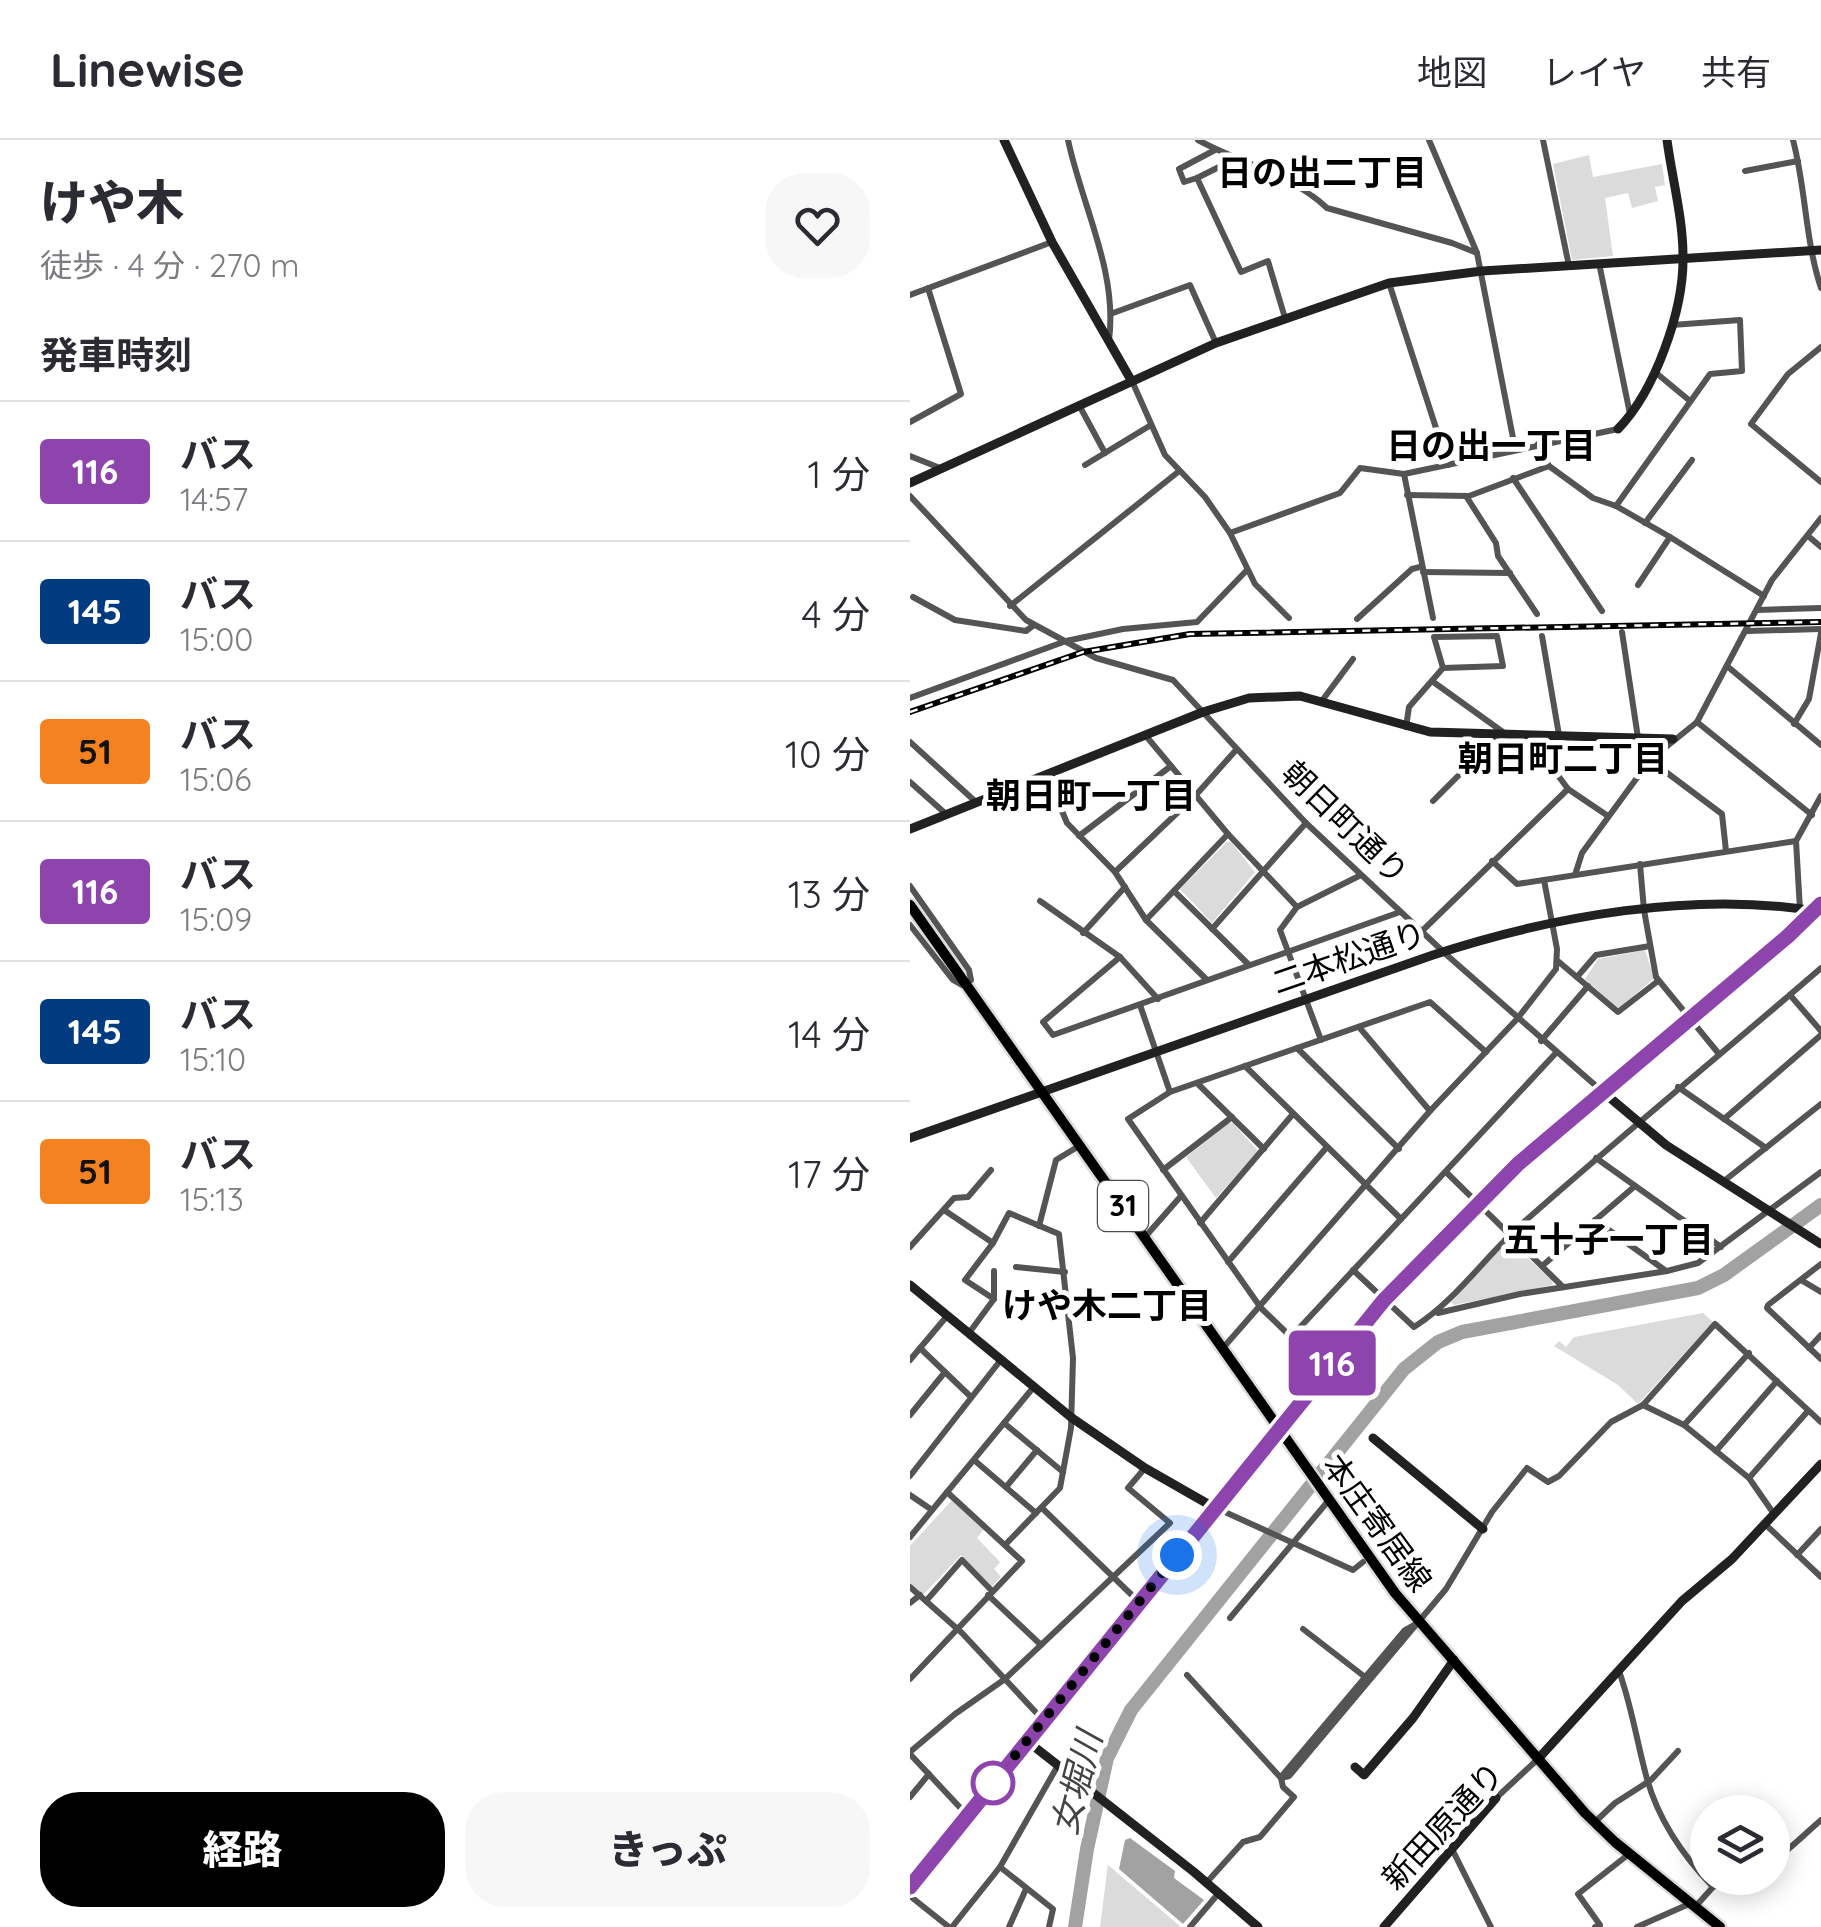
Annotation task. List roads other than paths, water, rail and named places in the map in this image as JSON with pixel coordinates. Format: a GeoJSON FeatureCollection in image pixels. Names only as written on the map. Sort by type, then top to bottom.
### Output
{"type":"FeatureCollection","features":[{"type":"Feature","properties":{"kind":"main road","name":"本庄寄居線"},"geometry":{"type":"LineString","coordinates":[[910,905],[1328,1499],[1419,1622],[1595,1822],[1714,1925]]}},
{"type":"Feature","properties":{"kind":"main road"},"geometry":{"type":"LineString","coordinates":[[910,1887],[1384,1300],[1477,1202],[1819,909]]}},
{"type":"Feature","properties":{"kind":"street"},"geometry":{"type":"LineString","coordinates":[[1004,140],[1052,242],[1131,380],[1165,454],[1230,533],[1255,584],[1289,618]]}},
{"type":"Feature","properties":{"kind":"street"},"geometry":{"type":"LineString","coordinates":[[1068,140],[1093,226],[1112,314],[1109,342]]}},
{"type":"Feature","properties":{"kind":"street"},"geometry":{"type":"LineString","coordinates":[[1198,140],[1234,160],[1264,168],[1314,196],[1327,208],[1452,243],[1477,254]]}},
{"type":"Feature","properties":{"kind":"street"},"geometry":{"type":"LineString","coordinates":[[1430,140],[1482,271],[1515,448]]}},
{"type":"Feature","properties":{"kind":"street"},"geometry":{"type":"LineString","coordinates":[[1543,140],[1570,266]]}},
{"type":"Feature","properties":{"kind":"street"},"geometry":{"type":"LineString","coordinates":[[1230,533],[1340,493],[1360,468],[1404,474],[1618,429],[1666,347],[1683,256],[1667,140]]}},
{"type":"Feature","properties":{"kind":"street"},"geometry":{"type":"LineString","coordinates":[[1793,140],[1821,288]]}},
{"type":"Feature","properties":{"kind":"street"},"geometry":{"type":"LineString","coordinates":[[1216,150],[1178,168],[1184,182],[1234,160]]}},
{"type":"Feature","properties":{"kind":"street"},"geometry":{"type":"LineString","coordinates":[[1744,171],[1798,161]]}},
{"type":"Feature","properties":{"kind":"street"},"geometry":{"type":"LineString","coordinates":[[1196,178],[1241,272],[1268,261],[1285,318]]}},
{"type":"Feature","properties":{"kind":"street"},"geometry":{"type":"LineString","coordinates":[[910,295],[1052,242]]}},
{"type":"Feature","properties":{"kind":"street"},"geometry":{"type":"LineString","coordinates":[[910,483],[1216,343],[1389,283],[1482,271],[1816,250]]}},
{"type":"Feature","properties":{"kind":"street"},"geometry":{"type":"LineString","coordinates":[[1599,263],[1630,414]]}},
{"type":"Feature","properties":{"kind":"street"},"geometry":{"type":"LineString","coordinates":[[1389,283],[1448,465]]}},
{"type":"Feature","properties":{"kind":"street"},"geometry":{"type":"LineString","coordinates":[[1112,314],[1190,285],[1216,343]]}},
{"type":"Feature","properties":{"kind":"street"},"geometry":{"type":"LineString","coordinates":[[910,422],[961,394],[928,288]]}},
{"type":"Feature","properties":{"kind":"street"},"geometry":{"type":"LineString","coordinates":[[1616,506],[1710,374],[1742,371],[1740,320],[1671,326]]}},
{"type":"Feature","properties":{"kind":"street"},"geometry":{"type":"LineString","coordinates":[[1821,348],[1788,374],[1750,424],[1821,482]]}},
{"type":"Feature","properties":{"kind":"street"},"geometry":{"type":"LineString","coordinates":[[1654,372],[1690,401]]}},
{"type":"Feature","properties":{"kind":"street"},"geometry":{"type":"LineString","coordinates":[[1079,404],[1104,453]]}},
{"type":"Feature","properties":{"kind":"street"},"geometry":{"type":"LineString","coordinates":[[1085,465],[1150,425]]}},
{"type":"Feature","properties":{"kind":"street"},"geometry":{"type":"LineString","coordinates":[[1538,444],[1549,466],[1593,498],[1616,506],[1764,596]]}},
{"type":"Feature","properties":{"kind":"street"},"geometry":{"type":"LineString","coordinates":[[910,456],[941,469]]}},
{"type":"Feature","properties":{"kind":"street"},"geometry":{"type":"LineString","coordinates":[[1645,523],[1692,460]]}},
{"type":"Feature","properties":{"kind":"street"},"geometry":{"type":"LineString","coordinates":[[1407,495],[1466,496],[1549,466]]}},
{"type":"Feature","properties":{"kind":"street"},"geometry":{"type":"LineString","coordinates":[[1010,606],[1178,472]]}},
{"type":"Feature","properties":{"kind":"street"},"geometry":{"type":"LineString","coordinates":[[1404,474],[1433,618]]}},
{"type":"Feature","properties":{"kind":"street"},"geometry":{"type":"LineString","coordinates":[[1513,478],[1602,611]]}},
{"type":"Feature","properties":{"kind":"street","name":"朝日町通り"},"geometry":{"type":"LineString","coordinates":[[910,496],[1010,606],[1034,624],[1096,658],[1173,680],[1306,823],[1541,1041],[1603,1092]]}},
{"type":"Feature","properties":{"kind":"street"},"geometry":{"type":"LineString","coordinates":[[1466,496],[1496,544],[1498,556],[1537,614]]}},
{"type":"Feature","properties":{"kind":"street"},"geometry":{"type":"LineString","coordinates":[[1576,874],[1582,853],[1650,760],[1697,722],[1764,596],[1821,518]]}},
{"type":"Feature","properties":{"kind":"street"},"geometry":{"type":"LineString","coordinates":[[1808,536],[1821,548]]}},
{"type":"Feature","properties":{"kind":"street"},"geometry":{"type":"LineString","coordinates":[[1638,584],[1670,537]]}},
{"type":"Feature","properties":{"kind":"street"},"geometry":{"type":"LineString","coordinates":[[910,698],[1066,642],[1123,630],[1197,622],[1246,570]]}},
{"type":"Feature","properties":{"kind":"street"},"geometry":{"type":"LineString","coordinates":[[1357,619],[1412,570],[1510,573]]}},
{"type":"Feature","properties":{"kind":"street"},"geometry":{"type":"LineString","coordinates":[[912,597],[954,620],[1026,631],[1034,624]]}},
{"type":"Feature","properties":{"kind":"street"},"geometry":{"type":"LineString","coordinates":[[1757,610],[1821,608]]}},
{"type":"Feature","properties":{"kind":"street"},"geometry":{"type":"LineString","coordinates":[[1747,631],[1821,631],[1810,699],[1794,724]]}},
{"type":"Feature","properties":{"kind":"street"},"geometry":{"type":"LineString","coordinates":[[1622,632],[1638,738]]}},
{"type":"Feature","properties":{"kind":"street"},"geometry":{"type":"LineString","coordinates":[[1406,727],[1409,706],[1444,668],[1503,666],[1497,636],[1434,637],[1444,668]]}},
{"type":"Feature","properties":{"kind":"street"},"geometry":{"type":"LineString","coordinates":[[1542,636],[1559,735]]}},
{"type":"Feature","properties":{"kind":"street"},"geometry":{"type":"LineString","coordinates":[[1321,703],[1353,659]]}},
{"type":"Feature","properties":{"kind":"street"},"geometry":{"type":"LineString","coordinates":[[1727,666],[1821,745]]}},
{"type":"Feature","properties":{"kind":"street"},"geometry":{"type":"LineString","coordinates":[[1432,681],[1608,816]]}},
{"type":"Feature","properties":{"kind":"street"},"geometry":{"type":"LineString","coordinates":[[910,830],[1203,712],[1249,698],[1300,696],[1430,732],[1673,739]]}},
{"type":"Feature","properties":{"kind":"street"},"geometry":{"type":"LineString","coordinates":[[1697,722],[1812,815]]}},
{"type":"Feature","properties":{"kind":"street"},"geometry":{"type":"LineString","coordinates":[[1432,802],[1501,734]]}},
{"type":"Feature","properties":{"kind":"street"},"geometry":{"type":"LineString","coordinates":[[1146,736],[1228,834],[1297,908]]}},
{"type":"Feature","properties":{"kind":"street"},"geometry":{"type":"LineString","coordinates":[[910,742],[977,803]]}},
{"type":"Feature","properties":{"kind":"street"},"geometry":{"type":"LineString","coordinates":[[1116,872],[1195,796],[1236,750]]}},
{"type":"Feature","properties":{"kind":"street"},"geometry":{"type":"LineString","coordinates":[[1650,760],[1722,814],[1726,851]]}},
{"type":"Feature","properties":{"kind":"street"},"geometry":{"type":"LineString","coordinates":[[1079,836],[1170,766]]}},
{"type":"Feature","properties":{"kind":"street"},"geometry":{"type":"LineString","coordinates":[[1048,775],[1068,824],[1116,872],[1146,920],[1208,980]]}},
{"type":"Feature","properties":{"kind":"street"},"geometry":{"type":"LineString","coordinates":[[910,782],[947,814]]}},
{"type":"Feature","properties":{"kind":"street"},"geometry":{"type":"LineString","coordinates":[[1421,932],[1568,788]]}},
{"type":"Feature","properties":{"kind":"street"},"geometry":{"type":"LineString","coordinates":[[1800,910],[1796,841],[1821,796]]}},
{"type":"Feature","properties":{"kind":"street"},"geometry":{"type":"LineString","coordinates":[[1212,929],[1306,823]]}},
{"type":"Feature","properties":{"kind":"street"},"geometry":{"type":"LineString","coordinates":[[1146,920],[1228,834]]}},
{"type":"Feature","properties":{"kind":"street"},"geometry":{"type":"LineString","coordinates":[[1492,861],[1517,884],[1796,841]]}},
{"type":"Feature","properties":{"kind":"street"},"geometry":{"type":"LineString","coordinates":[[1640,864],[1644,910],[1658,980],[1719,1054]]}},
{"type":"Feature","properties":{"kind":"street"},"geometry":{"type":"LineString","coordinates":[[1321,1040],[1280,930],[1297,908],[1361,874]]}},
{"type":"Feature","properties":{"kind":"street"},"geometry":{"type":"LineString","coordinates":[[1224,1348],[1430,1111],[1517,1019],[1556,970],[1553,924],[1544,880]]}},
{"type":"Feature","properties":{"kind":"street"},"geometry":{"type":"LineString","coordinates":[[910,886],[972,978],[966,984],[953,980],[910,924]]}},
{"type":"Feature","properties":{"kind":"street"},"geometry":{"type":"LineString","coordinates":[[1083,933],[1125,888]]}},
{"type":"Feature","properties":{"kind":"street"},"geometry":{"type":"LineString","coordinates":[[1174,891],[1249,965]]}},
{"type":"Feature","properties":{"kind":"street"},"geometry":{"type":"LineString","coordinates":[[1040,901],[1120,957],[1158,999]]}},
{"type":"Feature","properties":{"kind":"street","name":"二本松通り"},"geometry":{"type":"LineString","coordinates":[[910,1138],[1443,952],[1553,924],[1644,910],[1732,905],[1819,909]]}},
{"type":"Feature","properties":{"kind":"street"},"geometry":{"type":"LineString","coordinates":[[1120,957],[1042,1022],[1053,1035],[1400,912]]}},
{"type":"Feature","properties":{"kind":"street"},"geometry":{"type":"LineString","coordinates":[[1577,976],[1596,955],[1650,946]]}},
{"type":"Feature","properties":{"kind":"street"},"geometry":{"type":"LineString","coordinates":[[1558,962],[1618,1012],[1658,980]]}},
{"type":"Feature","properties":{"kind":"street"},"geometry":{"type":"LineString","coordinates":[[1353,1270],[1414,1327],[1437,1313],[1510,1234],[1821,968]]}},
{"type":"Feature","properties":{"kind":"street"},"geometry":{"type":"LineString","coordinates":[[1541,1041],[1588,986]]}},
{"type":"Feature","properties":{"kind":"street"},"geometry":{"type":"LineString","coordinates":[[1724,1119],[1821,1033],[1790,995]]}},
{"type":"Feature","properties":{"kind":"street"},"geometry":{"type":"LineString","coordinates":[[1486,1052],[1430,1002],[1170,1092],[1128,1119],[1261,1308],[1291,1337],[1556,1054]]}},
{"type":"Feature","properties":{"kind":"street"},"geometry":{"type":"LineString","coordinates":[[1140,1006],[1170,1092]]}},
{"type":"Feature","properties":{"kind":"street"},"geometry":{"type":"LineString","coordinates":[[1359,1027],[1430,1111]]}},
{"type":"Feature","properties":{"kind":"street"},"geometry":{"type":"LineString","coordinates":[[1298,1048],[1399,1149]]}},
{"type":"Feature","properties":{"kind":"street"},"geometry":{"type":"LineString","coordinates":[[1245,1066],[1401,1219]]}},
{"type":"Feature","properties":{"kind":"street"},"geometry":{"type":"LineString","coordinates":[[1197,1084],[1264,1149]]}},
{"type":"Feature","properties":{"kind":"street"},"geometry":{"type":"LineString","coordinates":[[1678,1088],[1766,1148]]}},
{"type":"Feature","properties":{"kind":"street"},"geometry":{"type":"LineString","coordinates":[[1603,1092],[1666,1145],[1821,1244]]}},
{"type":"Feature","properties":{"kind":"street"},"geometry":{"type":"LineString","coordinates":[[1722,1183],[1821,1104]]}},
{"type":"Feature","properties":{"kind":"street"},"geometry":{"type":"LineString","coordinates":[[1200,1223],[1293,1114]]}},
{"type":"Feature","properties":{"kind":"street"},"geometry":{"type":"LineString","coordinates":[[1163,1170],[1232,1117]]}},
{"type":"Feature","properties":{"kind":"street"},"geometry":{"type":"LineString","coordinates":[[1038,1226],[1056,1160],[1080,1146]]}},
{"type":"Feature","properties":{"kind":"street"},"geometry":{"type":"LineString","coordinates":[[1228,1262],[1327,1148]]}},
{"type":"Feature","properties":{"kind":"street"},"geometry":{"type":"LineString","coordinates":[[1596,1158],[1722,1248]]}},
{"type":"Feature","properties":{"kind":"street"},"geometry":{"type":"LineString","coordinates":[[910,1248],[954,1198],[968,1198],[991,1170]]}},
{"type":"Feature","properties":{"kind":"street"},"geometry":{"type":"LineString","coordinates":[[1446,1172],[1563,1287]]}},
{"type":"Feature","properties":{"kind":"street"},"geometry":{"type":"LineString","coordinates":[[1437,1313],[1698,1263],[1772,1213],[1821,1172]]}},
{"type":"Feature","properties":{"kind":"street"},"geometry":{"type":"LineString","coordinates":[[1542,1266],[1634,1186]]}},
{"type":"Feature","properties":{"kind":"street"},"geometry":{"type":"LineString","coordinates":[[1145,1238],[1181,1196]]}},
{"type":"Feature","properties":{"kind":"street"},"geometry":{"type":"LineString","coordinates":[[944,1210],[993,1243]]}},
{"type":"Feature","properties":{"kind":"street"},"geometry":{"type":"LineString","coordinates":[[994,1299],[965,1280],[993,1243],[1009,1213],[1059,1234],[1074,1377],[1063,1472],[1060,1488],[1005,1544]]}},
{"type":"Feature","properties":{"kind":"street"},"geometry":{"type":"LineString","coordinates":[[1595,1220],[1667,1271]]}},
{"type":"Feature","properties":{"kind":"street"},"geometry":{"type":"LineString","coordinates":[[1821,1264],[1768,1304],[1768,1310],[1821,1359]]}},
{"type":"Feature","properties":{"kind":"street"},"geometry":{"type":"LineString","coordinates":[[1016,1267],[1066,1272]]}},
{"type":"Feature","properties":{"kind":"street"},"geometry":{"type":"LineString","coordinates":[[968,1334],[994,1299],[994,1271]]}},
{"type":"Feature","properties":{"kind":"street"},"geometry":{"type":"LineString","coordinates":[[1801,1280],[1821,1292]]}},
{"type":"Feature","properties":{"kind":"street"},"geometry":{"type":"LineString","coordinates":[[910,1286],[1032,1389],[1145,1468],[1215,1508],[1353,1570],[1363,1562]]}},
{"type":"Feature","properties":{"kind":"street"},"geometry":{"type":"LineString","coordinates":[[910,1360],[946,1316]]}},
{"type":"Feature","properties":{"kind":"street"},"geometry":{"type":"LineString","coordinates":[[1281,1778],[1406,1630],[1419,1622],[1455,1576],[1482,1529],[1527,1468],[1548,1482],[1566,1470],[1611,1422],[1641,1407],[1715,1324],[1821,1422]]}},
{"type":"Feature","properties":{"kind":"street"},"geometry":{"type":"LineString","coordinates":[[1809,1348],[1821,1335]]}},
{"type":"Feature","properties":{"kind":"street"},"geometry":{"type":"LineString","coordinates":[[920,1348],[971,1397]]}},
{"type":"Feature","properties":{"kind":"street"},"geometry":{"type":"LineString","coordinates":[[1684,1425],[1748,1353]]}},
{"type":"Feature","properties":{"kind":"street"},"geometry":{"type":"LineString","coordinates":[[910,1476],[1000,1361]]}},
{"type":"Feature","properties":{"kind":"street"},"geometry":{"type":"LineString","coordinates":[[910,1416],[945,1372]]}},
{"type":"Feature","properties":{"kind":"street"},"geometry":{"type":"LineString","coordinates":[[1716,1450],[1778,1382]]}},
{"type":"Feature","properties":{"kind":"street"},"geometry":{"type":"LineString","coordinates":[[910,1536],[1032,1389]]}},
{"type":"Feature","properties":{"kind":"street"},"geometry":{"type":"LineString","coordinates":[[1641,1407],[1684,1425],[1716,1450],[1748,1478],[1776,1516]]}},
{"type":"Feature","properties":{"kind":"street"},"geometry":{"type":"LineString","coordinates":[[1748,1478],[1808,1410]]}},
{"type":"Feature","properties":{"kind":"street"},"geometry":{"type":"LineString","coordinates":[[1004,1423],[1063,1472]]}},
{"type":"Feature","properties":{"kind":"street"},"geometry":{"type":"LineString","coordinates":[[1373,1438],[1482,1529]]}},
{"type":"Feature","properties":{"kind":"street"},"geometry":{"type":"LineString","coordinates":[[1006,1487],[1036,1450]]}},
{"type":"Feature","properties":{"kind":"street"},"geometry":{"type":"LineString","coordinates":[[974,1460],[1039,1511],[1139,1602]]}},
{"type":"Feature","properties":{"kind":"street"},"geometry":{"type":"LineString","coordinates":[[1538,1759],[1682,1601],[1776,1516],[1821,1464]]}},
{"type":"Feature","properties":{"kind":"street"},"geometry":{"type":"LineString","coordinates":[[967,1815],[910,1753],[954,1714],[1005,1679],[1170,1523],[1128,1488],[1145,1468]]}},
{"type":"Feature","properties":{"kind":"street"},"geometry":{"type":"LineString","coordinates":[[911,1677],[1022,1561],[947,1492]]}},
{"type":"Feature","properties":{"kind":"street"},"geometry":{"type":"LineString","coordinates":[[910,1494],[932,1510]]}},
{"type":"Feature","properties":{"kind":"street"},"geometry":{"type":"LineString","coordinates":[[1230,1618],[1328,1499]]}},
{"type":"Feature","properties":{"kind":"street"},"geometry":{"type":"LineString","coordinates":[[1766,1525],[1821,1576]]}},
{"type":"Feature","properties":{"kind":"street"},"geometry":{"type":"LineString","coordinates":[[1797,1556],[1821,1529]]}},
{"type":"Feature","properties":{"kind":"street"},"geometry":{"type":"LineString","coordinates":[[910,1604],[922,1598],[962,1560],[1041,1645]]}},
{"type":"Feature","properties":{"kind":"street"},"geometry":{"type":"LineString","coordinates":[[910,1587],[958,1629],[1044,1720]]}},
{"type":"Feature","properties":{"kind":"street"},"geometry":{"type":"LineString","coordinates":[[1303,1629],[1368,1679]]}},
{"type":"Feature","properties":{"kind":"street"},"geometry":{"type":"LineString","coordinates":[[1355,1768],[1364,1775],[1413,1718],[1454,1660]]}},
{"type":"Feature","properties":{"kind":"street"},"geometry":{"type":"LineString","coordinates":[[1619,1671],[1631,1704],[1648,1782],[1676,1843],[1690,1863]]}},
{"type":"Feature","properties":{"kind":"street"},"geometry":{"type":"LineString","coordinates":[[1187,1675],[1281,1778],[1283,1787],[1294,1798],[1260,1836],[1243,1842],[1207,1882]]}},
{"type":"Feature","properties":{"kind":"street"},"geometry":{"type":"LineString","coordinates":[[1027,1741],[1207,1882],[1255,1926]]}},
{"type":"Feature","properties":{"kind":"street"},"geometry":{"type":"LineString","coordinates":[[1595,1822],[1615,1803],[1648,1782],[1678,1751]]}},
{"type":"Feature","properties":{"kind":"street","name":"新田原通り"},"geometry":{"type":"LineString","coordinates":[[1384,1927],[1496,1798],[1538,1759]]}},
{"type":"Feature","properties":{"kind":"street"},"geometry":{"type":"LineString","coordinates":[[910,1896],[951,1927],[1000,1868],[1057,1767]]}},
{"type":"Feature","properties":{"kind":"street"},"geometry":{"type":"LineString","coordinates":[[910,1797],[928,1774]]}},
{"type":"Feature","properties":{"kind":"street"},"geometry":{"type":"LineString","coordinates":[[1790,1846],[1821,1820]]}},
{"type":"Feature","properties":{"kind":"street"},"geometry":{"type":"LineString","coordinates":[[1452,1849],[1490,1927]]}},
{"type":"Feature","properties":{"kind":"street"},"geometry":{"type":"LineString","coordinates":[[1599,1926],[1578,1894],[1629,1854]]}},
{"type":"Feature","properties":{"kind":"street"},"geometry":{"type":"LineString","coordinates":[[1000,1868],[1052,1909],[1050,1927]]}},
{"type":"Feature","properties":{"kind":"street"},"geometry":{"type":"LineString","coordinates":[[1009,1927],[1026,1889]]}},
{"type":"Feature","properties":{"kind":"street"},"geometry":{"type":"LineString","coordinates":[[1190,1927],[1219,1893]]}},
{"type":"Feature","properties":{"kind":"street"},"geometry":{"type":"LineString","coordinates":[[1637,1927],[1692,1905],[1704,1895]]}},
{"type":"Feature","properties":{"kind":"waterway","name":"女堀川"},"geometry":{"type":"LineString","coordinates":[[1075,1927],[1107,1758],[1131,1710],[1404,1369],[1438,1342],[1462,1332],[1698,1288],[1724,1275],[1821,1205]]}},
{"type":"Feature","properties":{"kind":"railway"},"geometry":{"type":"LineString","coordinates":[[910,712],[1083,652],[1190,634],[1821,622]]}},
{"type":"Feature","properties":{"kind":"district","name":"日の出二丁目"},"geometry":{"type":"Point","coordinates":[1322,173]}},
{"type":"Feature","properties":{"kind":"district","name":"日の出一丁目"},"geometry":{"type":"Point","coordinates":[1491,446]}},
{"type":"Feature","properties":{"kind":"district","name":"朝日町二丁目"},"geometry":{"type":"Point","coordinates":[1563,759]}},
{"type":"Feature","properties":{"kind":"district","name":"朝日町一丁目"},"geometry":{"type":"Point","coordinates":[1091,796]}},
{"type":"Feature","properties":{"kind":"district","name":"五十子一丁目"},"geometry":{"type":"Point","coordinates":[1609,1240]}},
{"type":"Feature","properties":{"kind":"district","name":"けや木二丁目"},"geometry":{"type":"Point","coordinates":[1107,1306]}}]}
